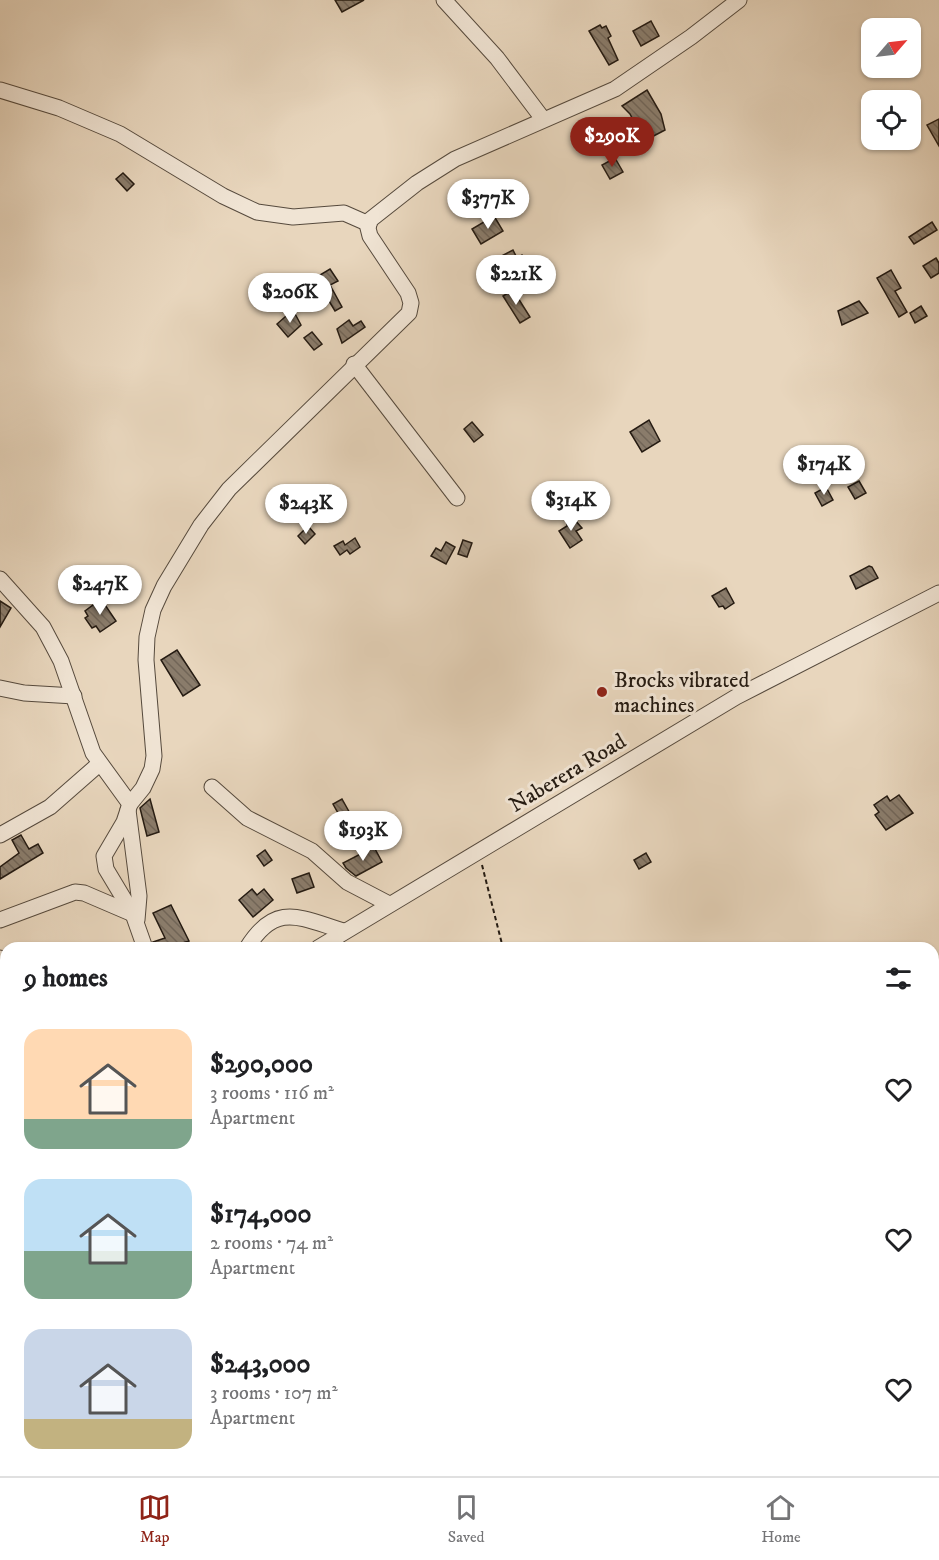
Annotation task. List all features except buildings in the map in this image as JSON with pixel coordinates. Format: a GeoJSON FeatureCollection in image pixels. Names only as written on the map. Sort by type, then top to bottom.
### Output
{"type":"FeatureCollection","features":[{"type":"Feature","properties":{"kind":"street"},"geometry":{"type":"LineString","coordinates":[[444,0],[497,58],[543,119]]}},
{"type":"Feature","properties":{"kind":"street"},"geometry":{"type":"LineString","coordinates":[[143,942],[135,919],[106,869],[104,856],[129,807],[148,780],[154,756],[146,660],[149,623],[158,598],[201,525],[218,502],[354,364],[406,317],[411,308],[408,293],[370,236],[369,224],[373,218],[444,165],[615,88],[732,2]]}},
{"type":"Feature","properties":{"kind":"street"},"geometry":{"type":"LineString","coordinates":[[0,90],[59,108],[120,134],[223,196],[257,212],[293,217],[344,213],[369,224]]}},
{"type":"Feature","properties":{"kind":"street"},"geometry":{"type":"LineString","coordinates":[[354,364],[458,498]]}},
{"type":"Feature","properties":{"kind":"street"},"geometry":{"type":"LineString","coordinates":[[0,579],[44,627],[74,696],[89,744],[99,764],[129,807],[139,896],[135,919]]}},
{"type":"Feature","properties":{"kind":"street","name":"Naberera Road"},"geometry":{"type":"LineString","coordinates":[[327,942],[736,697],[939,593]]}},
{"type":"Feature","properties":{"kind":"street"},"geometry":{"type":"LineString","coordinates":[[0,688],[24,693],[74,696]]}},
{"type":"Feature","properties":{"kind":"street"},"geometry":{"type":"LineString","coordinates":[[0,835],[50,807],[99,764]]}},
{"type":"Feature","properties":{"kind":"street"},"geometry":{"type":"LineString","coordinates":[[212,787],[246,818],[312,851],[347,882],[390,904]]}},
{"type":"Feature","properties":{"kind":"street"},"geometry":{"type":"LineString","coordinates":[[0,920],[75,892],[84,893],[135,919]]}},
{"type":"Feature","properties":{"kind":"street"},"geometry":{"type":"LineString","coordinates":[[251,942],[256,934],[272,920],[294,916],[344,931]]}},
{"type":"Feature","properties":{"kind":"path"},"geometry":{"type":"LineString","coordinates":[[478,851],[501,942]]}},
{"type":"Feature","properties":{"kind":"place","name":"Brocks vibrated machines"},"geometry":{"type":"Point","coordinates":[602,692]}}]}
